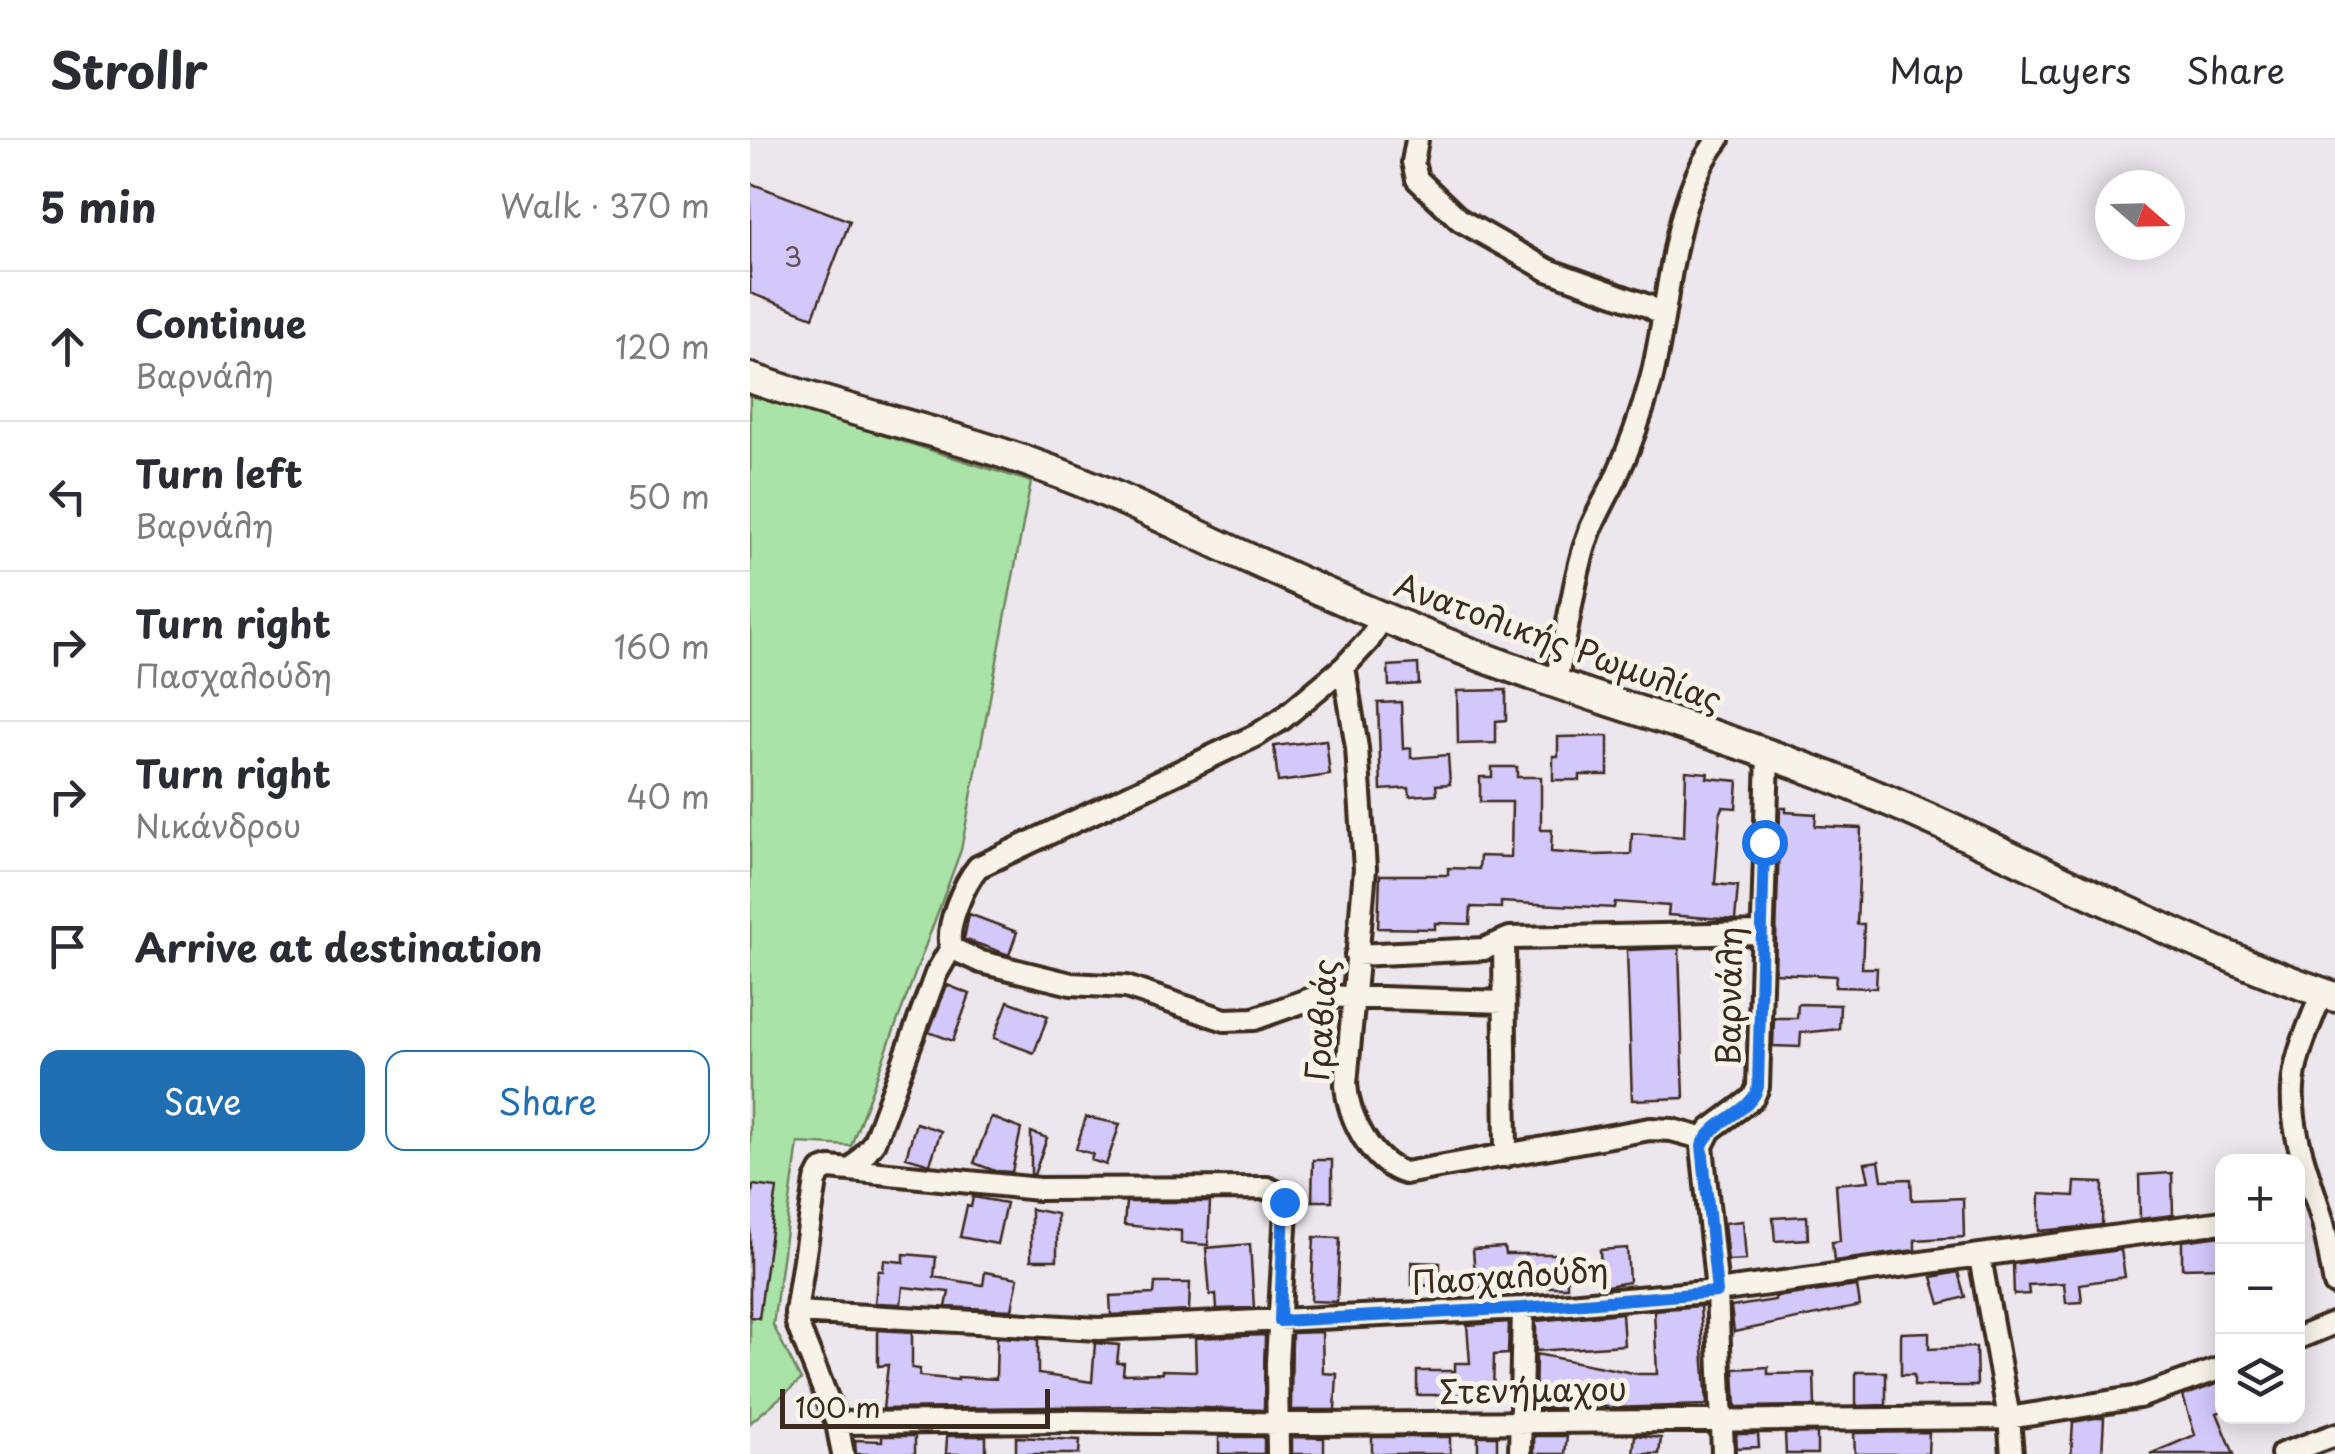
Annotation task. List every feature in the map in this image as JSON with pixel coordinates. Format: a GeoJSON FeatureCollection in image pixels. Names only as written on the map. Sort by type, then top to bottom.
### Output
{"type":"FeatureCollection","features":[{"type":"Feature","properties":{"kind":"street"},"geometry":{"type":"LineString","coordinates":[[1417,140],[1413,162],[1417,180],[1460,220],[1537,265],[1663,315]]}},
{"type":"Feature","properties":{"kind":"street"},"geometry":{"type":"LineString","coordinates":[[1555,684],[1582,556],[1647,394],[1688,204],[1702,165],[1718,140]]}},
{"type":"Feature","properties":{"kind":"street","name":"Ανατολικής Ρωμυλίας"},"geometry":{"type":"LineString","coordinates":[[750,378],[924,428],[1109,493],[1382,618],[1555,684],[1768,754],[1863,790],[2246,964],[2329,995]]}},
{"type":"Feature","properties":{"kind":"street"},"geometry":{"type":"LineString","coordinates":[[853,1169],[874,1142],[936,974],[951,948],[948,936],[978,866],[1257,735],[1344,667],[1369,640],[1382,618]]}},
{"type":"Feature","properties":{"kind":"street","name":"Γραβιάς"},"geometry":{"type":"LineString","coordinates":[[1344,667],[1365,854],[1347,1100],[1383,1162],[1405,1173],[1420,1172],[1650,1130],[1672,1130],[1705,1139]]}},
{"type":"Feature","properties":{"kind":"street","name":"Βαρνάλη"},"geometry":{"type":"LineString","coordinates":[[1705,1139],[1710,1130],[1756,1094],[1768,754]]}},
{"type":"Feature","properties":{"kind":"street"},"geometry":{"type":"LineString","coordinates":[[1356,955],[1484,948],[1504,941],[1762,933]]}},
{"type":"Feature","properties":{"kind":"street"},"geometry":{"type":"LineString","coordinates":[[1504,941],[1506,1156]]}},
{"type":"Feature","properties":{"kind":"street"},"geometry":{"type":"LineString","coordinates":[[951,948],[981,962],[1072,984],[1126,987],[1225,1020],[1254,1018],[1308,997],[1504,1002]]}},
{"type":"Feature","properties":{"kind":"street"},"geometry":{"type":"LineString","coordinates":[[2329,995],[2301,1048],[2292,1090],[2303,1162],[2328,1220],[2335,1284]]}},
{"type":"Feature","properties":{"kind":"street"},"geometry":{"type":"LineString","coordinates":[[1705,1139],[1702,1154],[1717,1292],[1723,1454]]}},
{"type":"Feature","properties":{"kind":"street"},"geometry":{"type":"LineString","coordinates":[[843,1454],[837,1423],[801,1335],[796,1312],[816,1181],[821,1172],[830,1168],[1039,1189],[1267,1188],[1280,1194],[1286,1211],[1278,1454]]}},
{"type":"Feature","properties":{"kind":"street","name":"Πασχαλούδη"},"geometry":{"type":"LineString","coordinates":[[796,1312],[1099,1329],[1523,1308],[1717,1292],[2215,1223]]}},
{"type":"Feature","properties":{"kind":"street"},"geometry":{"type":"LineString","coordinates":[[1980,1257],[2012,1454]]}},
{"type":"Feature","properties":{"kind":"street"},"geometry":{"type":"LineString","coordinates":[[1520,1454],[1523,1308]]}},
{"type":"Feature","properties":{"kind":"street"},"geometry":{"type":"LineString","coordinates":[[2305,1335],[2335,1324]]}},
{"type":"Feature","properties":{"kind":"street","name":"Στενήμαχου"},"geometry":{"type":"LineString","coordinates":[[837,1423],[2009,1418],[2138,1398],[2215,1370]]}},
{"type":"Feature","properties":{"kind":"street"},"geometry":{"type":"LineString","coordinates":[[2282,1454],[2335,1436]]}},
{"type":"Feature","properties":{"kind":"green space"},"geometry":{"type":"Polygon","coordinates":[[[750,393],[1031,482],[961,850],[851,1146],[798,1143],[773,1325],[801,1380],[750,1423],[750,393]]]}},
{"type":"Feature","properties":{"kind":"building"},"geometry":{"type":"Polygon","coordinates":[[[750,183],[850,221],[813,317],[750,293],[750,183]]]}},
{"type":"Feature","properties":{"kind":"building"},"geometry":{"type":"Polygon","coordinates":[[[1418,664],[1419,684],[1389,686],[1388,666],[1418,664]]]}},
{"type":"Feature","properties":{"kind":"building"},"geometry":{"type":"Polygon","coordinates":[[[1506,690],[1506,720],[1496,721],[1496,743],[1458,744],[1457,691],[1506,690]]]}},
{"type":"Feature","properties":{"kind":"building"},"geometry":{"type":"Polygon","coordinates":[[[1401,702],[1403,749],[1411,748],[1411,758],[1448,755],[1450,784],[1436,785],[1437,794],[1410,796],[1409,788],[1381,790],[1378,703],[1401,702]]]}},
{"type":"Feature","properties":{"kind":"building"},"geometry":{"type":"Polygon","coordinates":[[[1608,736],[1608,775],[1553,780],[1558,737],[1608,736]]]}},
{"type":"Feature","properties":{"kind":"building"},"geometry":{"type":"Polygon","coordinates":[[[1326,740],[1330,775],[1278,782],[1274,746],[1326,740]]]}},
{"type":"Feature","properties":{"kind":"building"},"geometry":{"type":"Polygon","coordinates":[[[1492,767],[1517,767],[1517,777],[1541,777],[1541,830],[1552,830],[1551,852],[1594,855],[1631,854],[1632,833],[1684,837],[1686,771],[1738,781],[1736,808],[1723,807],[1720,815],[1715,884],[1738,886],[1735,920],[1668,915],[1669,906],[1615,902],[1614,908],[1501,902],[1501,908],[1471,907],[1470,924],[1435,923],[1435,929],[1378,928],[1380,875],[1448,875],[1448,868],[1479,869],[1480,856],[1511,857],[1512,802],[1480,802],[1480,777],[1492,777],[1492,767]]]}},
{"type":"Feature","properties":{"kind":"building"},"geometry":{"type":"Polygon","coordinates":[[[1780,808],[1816,814],[1815,826],[1861,828],[1857,924],[1864,924],[1862,968],[1877,968],[1876,988],[1835,987],[1836,976],[1775,973],[1780,808]]]}},
{"type":"Feature","properties":{"kind":"building"},"geometry":{"type":"Polygon","coordinates":[[[969,914],[1017,932],[1009,955],[964,939],[969,914]]]}},
{"type":"Feature","properties":{"kind":"building"},"geometry":{"type":"Polygon","coordinates":[[[1679,948],[1684,1098],[1632,1100],[1627,950],[1679,948]]]}},
{"type":"Feature","properties":{"kind":"building"},"geometry":{"type":"Polygon","coordinates":[[[947,985],[970,994],[953,1041],[929,1032],[947,985]]]}},
{"type":"Feature","properties":{"kind":"building"},"geometry":{"type":"Polygon","coordinates":[[[1008,1001],[1048,1016],[1034,1053],[994,1038],[1008,1001]]]}},
{"type":"Feature","properties":{"kind":"building"},"geometry":{"type":"Polygon","coordinates":[[[1798,1004],[1840,1005],[1839,1029],[1801,1033],[1800,1047],[1773,1046],[1774,1018],[1797,1018],[1798,1004]]]}},
{"type":"Feature","properties":{"kind":"building"},"geometry":{"type":"Polygon","coordinates":[[[991,1117],[1021,1129],[1012,1172],[974,1163],[991,1117]]]}},
{"type":"Feature","properties":{"kind":"building"},"geometry":{"type":"Polygon","coordinates":[[[1086,1117],[1120,1124],[1106,1165],[1091,1160],[1093,1154],[1076,1149],[1086,1117]]]}},
{"type":"Feature","properties":{"kind":"building"},"geometry":{"type":"Polygon","coordinates":[[[916,1123],[941,1131],[930,1164],[906,1157],[916,1123]]]}},
{"type":"Feature","properties":{"kind":"building"},"geometry":{"type":"Polygon","coordinates":[[[1031,1132],[1047,1138],[1034,1175],[1031,1174],[1031,1132]]]}},
{"type":"Feature","properties":{"kind":"building"},"geometry":{"type":"Polygon","coordinates":[[[1313,1160],[1332,1160],[1332,1201],[1312,1201],[1313,1160]]]}},
{"type":"Feature","properties":{"kind":"building"},"geometry":{"type":"Polygon","coordinates":[[[1879,1161],[1882,1180],[1911,1179],[1912,1200],[1963,1198],[1964,1237],[1915,1240],[1915,1250],[1834,1261],[1832,1242],[1840,1241],[1836,1184],[1869,1181],[1865,1163],[1879,1161]]]}},
{"type":"Feature","properties":{"kind":"building"},"geometry":{"type":"Polygon","coordinates":[[[2172,1173],[2173,1215],[2140,1219],[2139,1175],[2172,1173]]]}},
{"type":"Feature","properties":{"kind":"building"},"geometry":{"type":"Polygon","coordinates":[[[2075,1182],[2103,1183],[2102,1225],[2039,1231],[2040,1194],[2074,1196],[2075,1182]]]}},
{"type":"Feature","properties":{"kind":"building"},"geometry":{"type":"Polygon","coordinates":[[[753,1185],[777,1188],[759,1318],[750,1317],[753,1185]]]}},
{"type":"Feature","properties":{"kind":"building"},"geometry":{"type":"Polygon","coordinates":[[[973,1197],[1006,1203],[997,1244],[960,1237],[973,1197]]]}},
{"type":"Feature","properties":{"kind":"building"},"geometry":{"type":"Polygon","coordinates":[[[1126,1202],[1210,1202],[1208,1245],[1181,1243],[1181,1231],[1124,1225],[1126,1202]]]}},
{"type":"Feature","properties":{"kind":"building"},"geometry":{"type":"Polygon","coordinates":[[[1031,1209],[1057,1214],[1057,1260],[1031,1260],[1031,1209]]]}},
{"type":"Feature","properties":{"kind":"building"},"geometry":{"type":"Polygon","coordinates":[[[1807,1216],[1808,1239],[1775,1241],[1773,1218],[1807,1216]]]}},
{"type":"Feature","properties":{"kind":"building"},"geometry":{"type":"Polygon","coordinates":[[[1743,1221],[1746,1260],[1728,1261],[1724,1223],[1743,1221]]]}},
{"type":"Feature","properties":{"kind":"building"},"geometry":{"type":"Polygon","coordinates":[[[1314,1237],[1340,1238],[1337,1302],[1311,1301],[1314,1237]]]}},
{"type":"Feature","properties":{"kind":"building"},"geometry":{"type":"Polygon","coordinates":[[[2215,1237],[2215,1267],[2182,1268],[2182,1241],[2215,1237]]]}},
{"type":"Feature","properties":{"kind":"building"},"geometry":{"type":"Polygon","coordinates":[[[1250,1244],[1254,1308],[1217,1309],[1216,1294],[1210,1295],[1206,1248],[1250,1244]]]}},
{"type":"Feature","properties":{"kind":"building"},"geometry":{"type":"Polygon","coordinates":[[[1504,1247],[1505,1254],[1567,1254],[1567,1287],[1522,1284],[1476,1288],[1473,1249],[1504,1247]]]}},
{"type":"Feature","properties":{"kind":"building"},"geometry":{"type":"Polygon","coordinates":[[[1627,1248],[1629,1282],[1602,1287],[1600,1250],[1627,1248]]]}},
{"type":"Feature","properties":{"kind":"building"},"geometry":{"type":"Polygon","coordinates":[[[2121,1250],[2125,1277],[2080,1284],[2082,1302],[2066,1303],[2064,1283],[2028,1285],[2029,1294],[2014,1295],[2013,1264],[2121,1250]]]}},
{"type":"Feature","properties":{"kind":"building"},"geometry":{"type":"Polygon","coordinates":[[[904,1254],[936,1257],[934,1277],[983,1285],[985,1272],[1018,1278],[1012,1310],[946,1307],[949,1292],[903,1287],[901,1304],[875,1303],[878,1271],[883,1271],[884,1260],[904,1262],[904,1254]]]}},
{"type":"Feature","properties":{"kind":"building"},"geometry":{"type":"Polygon","coordinates":[[[1412,1262],[1440,1263],[1440,1286],[1412,1285],[1412,1262]]]}},
{"type":"Feature","properties":{"kind":"building"},"geometry":{"type":"Polygon","coordinates":[[[1958,1272],[1965,1297],[1940,1304],[1932,1277],[1958,1272]]]}},
{"type":"Feature","properties":{"kind":"building"},"geometry":{"type":"Polygon","coordinates":[[[1155,1283],[1190,1283],[1189,1311],[1111,1315],[1110,1296],[1154,1294],[1155,1283]]]}},
{"type":"Feature","properties":{"kind":"building"},"geometry":{"type":"Polygon","coordinates":[[[1857,1286],[1860,1306],[1734,1332],[1731,1307],[1857,1286]]]}},
{"type":"Feature","properties":{"kind":"building"},"geometry":{"type":"Polygon","coordinates":[[[1700,1306],[1707,1405],[1611,1408],[1567,1399],[1567,1408],[1535,1408],[1536,1354],[1638,1374],[1657,1374],[1654,1310],[1700,1306]]]}},
{"type":"Feature","properties":{"kind":"building"},"geometry":{"type":"Polygon","coordinates":[[[1622,1313],[1624,1345],[1536,1351],[1536,1321],[1622,1313]]]}},
{"type":"Feature","properties":{"kind":"building"},"geometry":{"type":"Polygon","coordinates":[[[1509,1322],[1508,1354],[1494,1355],[1493,1395],[1417,1395],[1417,1371],[1455,1371],[1455,1363],[1470,1363],[1467,1325],[1509,1322]]]}},
{"type":"Feature","properties":{"kind":"building"},"geometry":{"type":"Polygon","coordinates":[[[878,1330],[912,1332],[912,1368],[920,1369],[919,1376],[996,1379],[997,1337],[1038,1339],[1038,1374],[1092,1382],[1095,1343],[1119,1345],[1117,1363],[1124,1363],[1123,1374],[1162,1373],[1196,1371],[1195,1338],[1265,1335],[1264,1410],[1149,1406],[883,1409],[888,1365],[878,1366],[878,1330]]]}},
{"type":"Feature","properties":{"kind":"building"},"geometry":{"type":"Polygon","coordinates":[[[1322,1332],[1323,1373],[1337,1374],[1335,1410],[1291,1410],[1292,1333],[1322,1332]]]}},
{"type":"Feature","properties":{"kind":"building"},"geometry":{"type":"Polygon","coordinates":[[[1929,1332],[1929,1349],[1976,1347],[1977,1386],[1914,1386],[1914,1375],[1901,1375],[1901,1333],[1929,1332]]]}},
{"type":"Feature","properties":{"kind":"building"},"geometry":{"type":"Polygon","coordinates":[[[1768,1367],[1768,1374],[1814,1373],[1815,1406],[1736,1407],[1734,1369],[1768,1367]]]}},
{"type":"Feature","properties":{"kind":"building"},"geometry":{"type":"Polygon","coordinates":[[[1856,1372],[1886,1372],[1886,1405],[1856,1406],[1856,1372]]]}},
{"type":"Feature","properties":{"kind":"building"},"geometry":{"type":"Polygon","coordinates":[[[2215,1385],[2215,1424],[2222,1424],[2234,1454],[2150,1454],[2195,1435],[2183,1396],[2215,1385]]]}},
{"type":"Feature","properties":{"kind":"building"},"geometry":{"type":"Polygon","coordinates":[[[2104,1418],[2102,1454],[2071,1454],[2073,1422],[2104,1418]]]}},
{"type":"Feature","properties":{"kind":"building"},"geometry":{"type":"Polygon","coordinates":[[[1929,1432],[1928,1454],[1855,1454],[1854,1433],[1929,1432]]]}},
{"type":"Feature","properties":{"kind":"building"},"geometry":{"type":"Polygon","coordinates":[[[1817,1433],[1817,1454],[1786,1454],[1785,1434],[1817,1433]]]}},
{"type":"Feature","properties":{"kind":"building"},"geometry":{"type":"Polygon","coordinates":[[[1736,1434],[1758,1434],[1759,1447],[1737,1448],[1736,1434]]]}},
{"type":"Feature","properties":{"kind":"building"},"geometry":{"type":"Polygon","coordinates":[[[1635,1435],[1661,1438],[1659,1454],[1633,1454],[1635,1435]]]}},
{"type":"Feature","properties":{"kind":"building"},"geometry":{"type":"Polygon","coordinates":[[[882,1436],[915,1436],[915,1454],[856,1454],[855,1440],[882,1441],[882,1436]]]}},
{"type":"Feature","properties":{"kind":"building"},"geometry":{"type":"Polygon","coordinates":[[[947,1436],[986,1436],[986,1454],[946,1454],[947,1436]]]}},
{"type":"Feature","properties":{"kind":"building"},"geometry":{"type":"Polygon","coordinates":[[[1478,1436],[1497,1436],[1497,1454],[1478,1454],[1478,1436]]]}},
{"type":"Feature","properties":{"kind":"building"},"geometry":{"type":"Polygon","coordinates":[[[1534,1436],[1567,1436],[1565,1454],[1534,1454],[1534,1436]]]}},
{"type":"Feature","properties":{"kind":"building"},"geometry":{"type":"Polygon","coordinates":[[[1016,1437],[1080,1440],[1079,1454],[1016,1454],[1016,1437]]]}},
{"type":"Feature","properties":{"kind":"building"},"geometry":{"type":"Polygon","coordinates":[[[1219,1437],[1264,1437],[1264,1454],[1219,1454],[1219,1437]]]}},
{"type":"Feature","properties":{"kind":"building"},"geometry":{"type":"Polygon","coordinates":[[[1292,1437],[1324,1438],[1324,1454],[1292,1454],[1292,1437]]]}},
{"type":"Feature","properties":{"kind":"building"},"geometry":{"type":"Polygon","coordinates":[[[1372,1437],[1450,1437],[1450,1454],[1372,1454],[1372,1437]]]}},
{"type":"Feature","properties":{"kind":"route"},"geometry":{"type":"LineString","coordinates":[[1284,1202],[1280,1321],[1523,1308],[1717,1292],[1702,1146],[1710,1130],[1753,1098],[1758,1087],[1764,842]]}}]}
